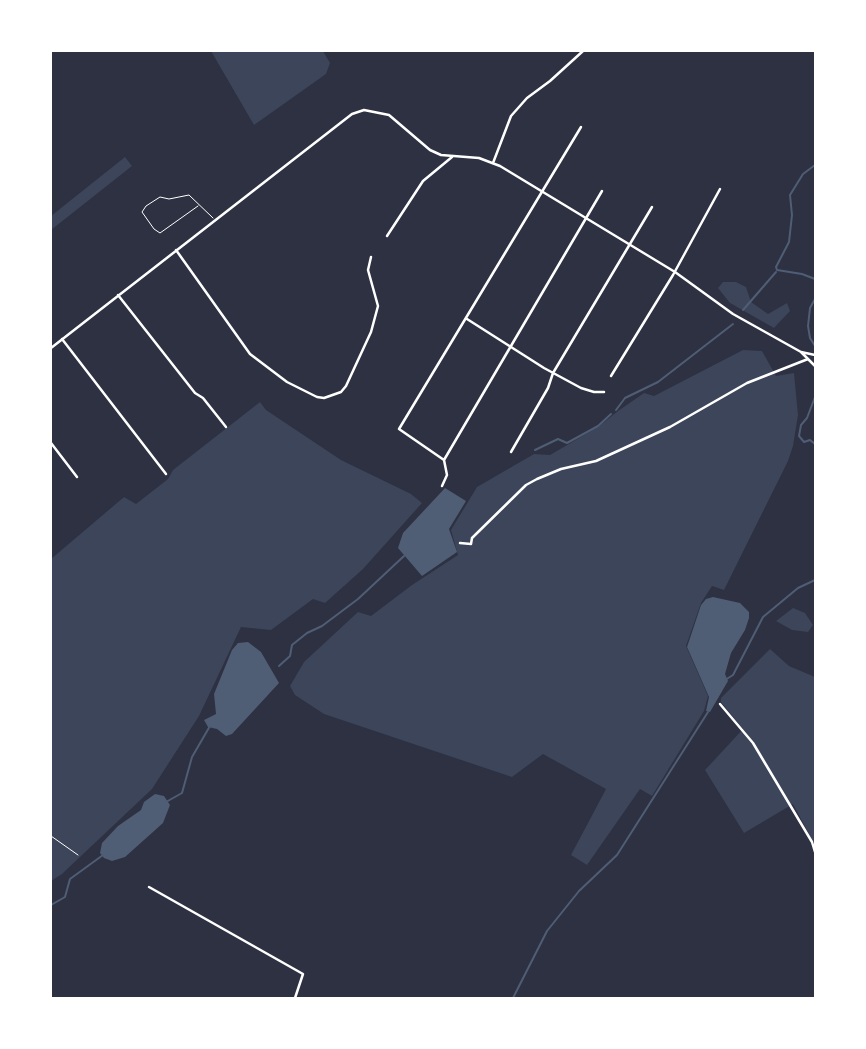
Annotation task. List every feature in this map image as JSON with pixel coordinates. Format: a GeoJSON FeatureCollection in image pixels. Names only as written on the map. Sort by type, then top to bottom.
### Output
{"type":"FeatureCollection","features":[{"type":"Feature","properties":{"kind":"street"},"geometry":{"type":"LineString","coordinates":[[493,163],[511,116],[527,98],[550,82],[583,51]]}},
{"type":"Feature","properties":{"kind":"street"},"geometry":{"type":"LineString","coordinates":[[51,348],[352,114],[364,110],[389,115],[430,150],[452,157],[479,158],[493,163],[675,272],[733,314],[801,352],[815,356],[812,361],[815,366]]}},
{"type":"Feature","properties":{"kind":"street"},"geometry":{"type":"LineString","coordinates":[[444,460],[399,429],[581,127]]}},
{"type":"Feature","properties":{"kind":"street"},"geometry":{"type":"LineString","coordinates":[[387,236],[423,181],[452,157]]}},
{"type":"Feature","properties":{"kind":"street"},"geometry":{"type":"LineString","coordinates":[[611,376],[675,272],[720,189]]}},
{"type":"Feature","properties":{"kind":"street"},"geometry":{"type":"LineString","coordinates":[[442,486],[447,475],[444,460],[602,191]]}},
{"type":"Feature","properties":{"kind":"street"},"geometry":{"type":"LineString","coordinates":[[511,452],[554,373],[652,207]]}},
{"type":"Feature","properties":{"kind":"street"},"geometry":{"type":"LineString","coordinates":[[176,250],[250,354],[287,382],[324,398],[337,394],[346,386],[370,332],[378,306],[368,270],[371,257]]}},
{"type":"Feature","properties":{"kind":"street"},"geometry":{"type":"LineString","coordinates":[[118,295],[195,393],[203,398],[226,427]]}},
{"type":"Feature","properties":{"kind":"street"},"geometry":{"type":"LineString","coordinates":[[467,319],[581,388],[604,392]]}},
{"type":"Feature","properties":{"kind":"street"},"geometry":{"type":"LineString","coordinates":[[62,339],[166,474]]}},
{"type":"Feature","properties":{"kind":"street"},"geometry":{"type":"LineString","coordinates":[[801,352],[815,366]]}},
{"type":"Feature","properties":{"kind":"street"},"geometry":{"type":"LineString","coordinates":[[460,543],[471,544],[472,538],[526,485],[537,479],[561,469],[596,461],[670,427],[747,383],[808,359]]}},
{"type":"Feature","properties":{"kind":"street"},"geometry":{"type":"LineString","coordinates":[[51,443],[77,477]]}},
{"type":"Feature","properties":{"kind":"street"},"geometry":{"type":"LineString","coordinates":[[720,704],[753,743],[812,842],[815,852]]}},
{"type":"Feature","properties":{"kind":"street"},"geometry":{"type":"LineString","coordinates":[[149,887],[303,974],[295,998]]}},
{"type":"Feature","properties":{"kind":"lane"},"geometry":{"type":"LineString","coordinates":[[198,206],[160,233],[142,212],[146,206],[164,196],[169,199],[188,195],[215,219]]}},
{"type":"Feature","properties":{"kind":"lane"},"geometry":{"type":"LineString","coordinates":[[51,836],[78,855]]}},
{"type":"Feature","properties":{"kind":"shaded area"},"geometry":{"type":"Polygon","coordinates":[[[211,51],[323,51],[330,63],[326,74],[254,125],[211,51]]]}},
{"type":"Feature","properties":{"kind":"shaded area"},"geometry":{"type":"Polygon","coordinates":[[[125,157],[132,166],[51,230],[51,216],[125,157]]]}},
{"type":"Feature","properties":{"kind":"shaded area"},"geometry":{"type":"Polygon","coordinates":[[[723,282],[736,282],[746,287],[751,302],[768,314],[787,303],[790,311],[774,328],[730,303],[718,288],[723,282]]]}},
{"type":"Feature","properties":{"kind":"shaded area"},"geometry":{"type":"Polygon","coordinates":[[[743,350],[762,351],[776,376],[794,373],[798,415],[793,446],[724,590],[712,586],[701,603],[686,646],[708,696],[704,711],[652,796],[640,789],[587,865],[571,855],[606,789],[543,754],[512,777],[324,714],[295,695],[290,686],[304,662],[358,612],[371,616],[458,555],[451,530],[477,487],[534,454],[550,455],[598,427],[644,393],[654,396],[743,350]]]}},
{"type":"Feature","properties":{"kind":"shaded area"},"geometry":{"type":"Polygon","coordinates":[[[260,402],[266,410],[341,460],[411,494],[422,503],[363,569],[325,603],[313,599],[271,630],[241,627],[199,716],[152,789],[62,874],[51,881],[51,559],[124,497],[136,504],[168,479],[173,470],[260,402]]]}},
{"type":"Feature","properties":{"kind":"shaded area"},"geometry":{"type":"Polygon","coordinates":[[[445,488],[466,501],[449,529],[457,552],[422,576],[398,548],[403,533],[445,488]]]}},
{"type":"Feature","properties":{"kind":"shaded area"},"geometry":{"type":"Polygon","coordinates":[[[713,597],[740,603],[749,612],[749,618],[731,653],[725,674],[728,681],[710,712],[706,711],[709,697],[687,647],[701,605],[706,599],[713,597]]]}},
{"type":"Feature","properties":{"kind":"shaded area"},"geometry":{"type":"Polygon","coordinates":[[[793,608],[805,613],[813,625],[808,632],[792,630],[776,621],[793,608]]]}},
{"type":"Feature","properties":{"kind":"shaded area"},"geometry":{"type":"Polygon","coordinates":[[[248,642],[261,652],[279,683],[232,734],[226,736],[217,729],[208,727],[204,720],[216,714],[214,694],[232,650],[238,643],[248,642]]]}},
{"type":"Feature","properties":{"kind":"shaded area"},"geometry":{"type":"Polygon","coordinates":[[[770,649],[789,666],[815,677],[815,845],[793,804],[744,833],[705,770],[743,729],[721,702],[721,698],[770,649]]]}},
{"type":"Feature","properties":{"kind":"shaded area"},"geometry":{"type":"Polygon","coordinates":[[[155,794],[164,796],[170,805],[163,823],[125,857],[112,861],[104,858],[100,853],[102,843],[118,826],[141,810],[144,802],[155,794]]]}},
{"type":"Feature","properties":{"kind":"waterway"},"geometry":{"type":"LineString","coordinates":[[815,165],[803,174],[790,195],[792,215],[789,242],[776,267],[777,270],[815,279]]}},
{"type":"Feature","properties":{"kind":"waterway"},"geometry":{"type":"LineString","coordinates":[[743,310],[776,272]]}},
{"type":"Feature","properties":{"kind":"waterway"},"geometry":{"type":"LineString","coordinates":[[815,299],[810,308],[808,326],[815,346]]}},
{"type":"Feature","properties":{"kind":"waterway"},"geometry":{"type":"LineString","coordinates":[[616,410],[625,398],[658,382],[733,324]]}},
{"type":"Feature","properties":{"kind":"waterway"},"geometry":{"type":"LineString","coordinates":[[815,387],[815,397],[807,418],[801,425],[799,436],[804,442],[810,440],[815,444]]}},
{"type":"Feature","properties":{"kind":"waterway"},"geometry":{"type":"LineString","coordinates":[[535,450],[558,439],[567,443],[598,426],[611,414]]}},
{"type":"Feature","properties":{"kind":"waterway"},"geometry":{"type":"LineString","coordinates":[[279,666],[290,656],[292,645],[358,599],[404,556]]}},
{"type":"Feature","properties":{"kind":"waterway"},"geometry":{"type":"LineString","coordinates":[[725,680],[733,675],[763,617],[798,588],[815,580]]}},
{"type":"Feature","properties":{"kind":"waterway"},"geometry":{"type":"LineString","coordinates":[[513,998],[547,931],[579,891],[617,855],[708,712]]}},
{"type":"Feature","properties":{"kind":"waterway"},"geometry":{"type":"LineString","coordinates":[[166,802],[182,793],[192,757],[210,726]]}},
{"type":"Feature","properties":{"kind":"waterway"},"geometry":{"type":"LineString","coordinates":[[51,905],[65,897],[70,879],[103,855]]}}]}
